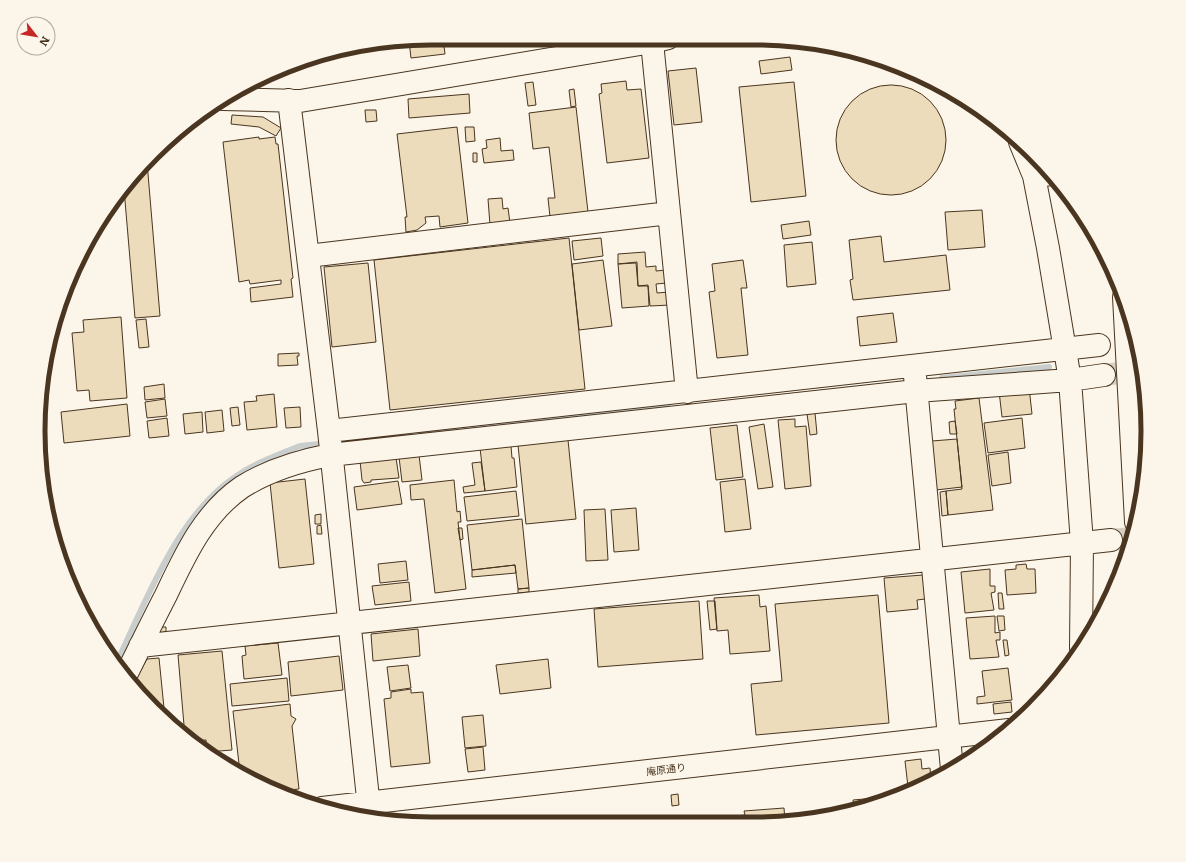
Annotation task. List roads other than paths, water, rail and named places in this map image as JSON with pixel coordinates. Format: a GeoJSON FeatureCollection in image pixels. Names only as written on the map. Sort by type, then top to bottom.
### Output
{"type":"FeatureCollection","features":[{"type":"Feature","properties":{"kind":"main road"},"geometry":{"type":"LineString","coordinates":[[234,99],[289,100],[332,96],[631,45]]}},
{"type":"Feature","properties":{"kind":"main road"},"geometry":{"type":"LineString","coordinates":[[660,45],[669,213],[687,392]]}},
{"type":"Feature","properties":{"kind":"main road"},"geometry":{"type":"LineString","coordinates":[[289,100],[329,431],[330,455],[350,623],[369,810]]}},
{"type":"Feature","properties":{"kind":"main road"},"geometry":{"type":"LineString","coordinates":[[1043,175],[1070,380],[1082,542],[1081,637]]}},
{"type":"Feature","properties":{"kind":"main road"},"geometry":{"type":"LineString","coordinates":[[308,256],[669,213]]}},
{"type":"Feature","properties":{"kind":"main road"},"geometry":{"type":"LineString","coordinates":[[1125,322],[1135,501]]}},
{"type":"Feature","properties":{"kind":"main road"},"geometry":{"type":"LineString","coordinates":[[329,431],[1066,350],[1099,345]]}},
{"type":"Feature","properties":{"kind":"main road"},"geometry":{"type":"LineString","coordinates":[[915,366],[916,391],[951,763]]}},
{"type":"Feature","properties":{"kind":"main road"},"geometry":{"type":"LineString","coordinates":[[128,670],[188,549],[206,522],[220,505],[242,488],[266,474],[294,463],[330,455],[916,391],[1070,380],[1104,375]]}},
{"type":"Feature","properties":{"kind":"main road"},"geometry":{"type":"LineString","coordinates":[[140,646],[1111,540]]}},
{"type":"Feature","properties":{"kind":"main road","name":"庵原通り"},"geometry":{"type":"LineString","coordinates":[[353,809],[369,810],[997,731]]}},
{"type":"Feature","properties":{"kind":"waterway"},"geometry":{"type":"LineString","coordinates":[[942,378],[1049,367]]}},
{"type":"Feature","properties":{"kind":"waterway"},"geometry":{"type":"LineString","coordinates":[[119,658],[151,588],[179,537],[196,514],[214,494],[235,477],[259,463],[300,446],[668,407]]}},
{"type":"Feature","properties":{"kind":"tunnel"},"geometry":{"type":"LineString","coordinates":[[1104,375],[1136,371]]}},
{"type":"Feature","properties":{"kind":"tunnel"},"geometry":{"type":"LineString","coordinates":[[1111,540],[1126,539]]}}]}
